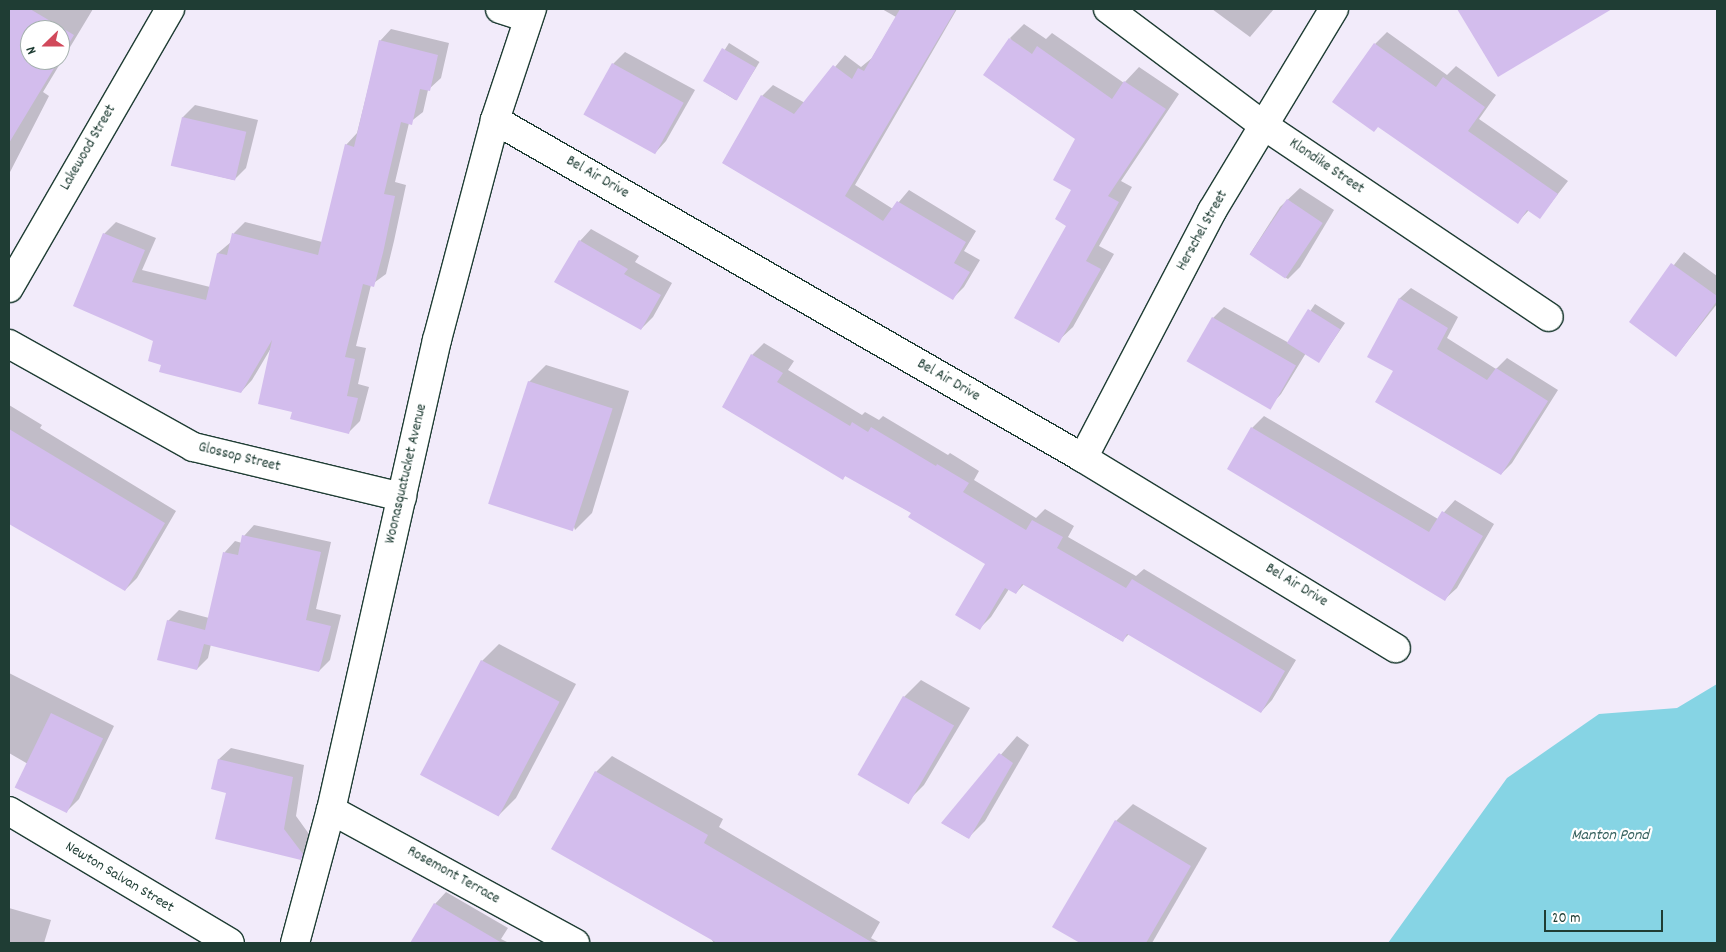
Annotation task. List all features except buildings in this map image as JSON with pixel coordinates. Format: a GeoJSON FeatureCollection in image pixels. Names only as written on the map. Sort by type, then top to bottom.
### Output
{"type":"FeatureCollection","features":[{"type":"Feature","properties":{"kind":"street","name":"Lakewood Street"},"geometry":{"type":"LineString","coordinates":[[9,288],[170,9]]}},
{"type":"Feature","properties":{"kind":"street"},"geometry":{"type":"LineString","coordinates":[[500,9],[530,13]]}},
{"type":"Feature","properties":{"kind":"street","name":"Klondike Street"},"geometry":{"type":"LineString","coordinates":[[1108,9],[1263,125],[1549,317]]}},
{"type":"Feature","properties":{"kind":"street","name":"Herschel Street"},"geometry":{"type":"LineString","coordinates":[[1083,458],[1212,212],[1334,9]]}},
{"type":"Feature","properties":{"kind":"street","name":"Woonasquatucket Avenue"},"geometry":{"type":"LineString","coordinates":[[294,943],[330,810],[437,340],[495,120],[530,13]]}},
{"type":"Feature","properties":{"kind":"street","name":"Bel Air Drive"},"geometry":{"type":"LineString","coordinates":[[495,120],[1083,458],[1396,648]]}},
{"type":"Feature","properties":{"kind":"street","name":"Glossop Street"},"geometry":{"type":"LineString","coordinates":[[9,344],[193,447],[402,498]]}},
{"type":"Feature","properties":{"kind":"street","name":"Rosemont Terrace"},"geometry":{"type":"LineString","coordinates":[[330,810],[575,943]]}},
{"type":"Feature","properties":{"kind":"street","name":"Newton Salvan Street"},"geometry":{"type":"LineString","coordinates":[[9,811],[230,943]]}},
{"type":"Feature","properties":{"kind":"water","name":"Manton Pond"},"geometry":{"type":"Polygon","coordinates":[[[1717,684],[1717,943],[1388,943],[1507,778],[1599,714],[1677,708],[1717,684]]]}}]}
